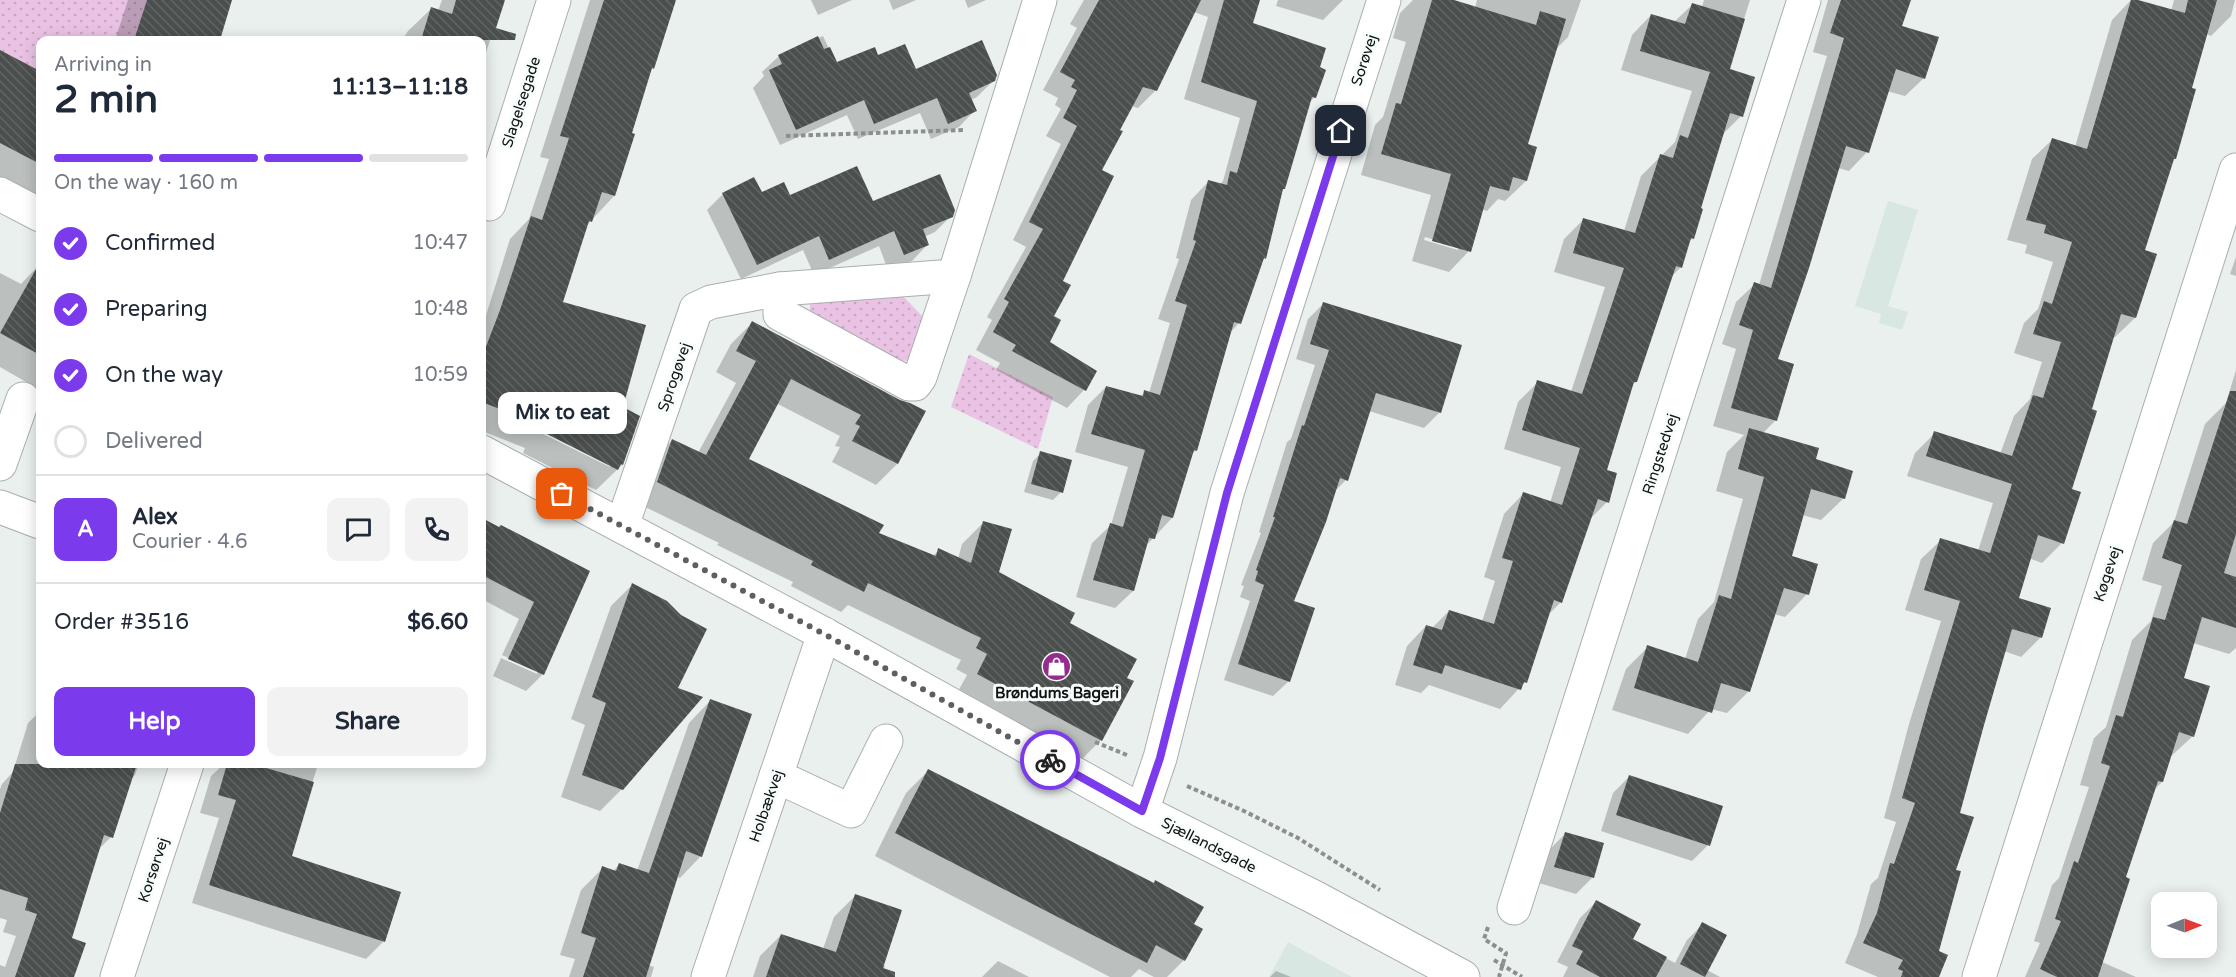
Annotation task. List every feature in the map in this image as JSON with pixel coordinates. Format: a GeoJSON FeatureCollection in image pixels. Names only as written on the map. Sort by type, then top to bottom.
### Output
{"type":"FeatureCollection","features":[{"type":"Feature","properties":{"kind":"street","name":"Slagelsegade"},"geometry":{"type":"LineString","coordinates":[[489,204],[554,0]]}},
{"type":"Feature","properties":{"kind":"street"},"geometry":{"type":"LineString","coordinates":[[780,289],[780,314],[909,384],[915,384],[920,377],[954,276],[1040,0]]}},
{"type":"Feature","properties":{"kind":"street","name":"Sorøvej"},"geometry":{"type":"LineString","coordinates":[[1142,811],[1160,758],[1227,493],[1384,0]]}},
{"type":"Feature","properties":{"kind":"street","name":"Ringstedvej"},"geometry":{"type":"LineString","coordinates":[[1514,908],[1804,0]]}},
{"type":"Feature","properties":{"kind":"street","name":"Køgevej"},"geometry":{"type":"LineString","coordinates":[[1978,977],[2236,170]]}},
{"type":"Feature","properties":{"kind":"street"},"geometry":{"type":"LineString","coordinates":[[0,194],[36,213]]}},
{"type":"Feature","properties":{"kind":"street","name":"Sprogøvej"},"geometry":{"type":"LineString","coordinates":[[622,526],[696,309],[711,302],[780,289],[954,276]]}},
{"type":"Feature","properties":{"kind":"street"},"geometry":{"type":"LineString","coordinates":[[0,464],[23,399]]}},
{"type":"Feature","properties":{"kind":"street","name":"Sjællandsgade"},"geometry":{"type":"LineString","coordinates":[[486,454],[824,634],[1142,811],[1314,897],[1463,977]]}},
{"type":"Feature","properties":{"kind":"street"},"geometry":{"type":"LineString","coordinates":[[0,507],[36,520]]}},
{"type":"Feature","properties":{"kind":"street","name":"Holbækvej"},"geometry":{"type":"LineString","coordinates":[[708,977],[824,634]]}},
{"type":"Feature","properties":{"kind":"street"},"geometry":{"type":"LineString","coordinates":[[776,776],[850,811],[886,741]]}},
{"type":"Feature","properties":{"kind":"street","name":"Korsørvej"},"geometry":{"type":"LineString","coordinates":[[117,977],[187,768]]}},
{"type":"Feature","properties":{"kind":"path"},"geometry":{"type":"LineString","coordinates":[[786,136],[1000,129]]}},
{"type":"Feature","properties":{"kind":"shaded area"},"geometry":{"type":"Polygon","coordinates":[[[0,0],[147,0],[135,36],[36,36],[36,69],[0,50],[0,0]]]}},
{"type":"Feature","properties":{"kind":"shaded area"},"geometry":{"type":"Polygon","coordinates":[[[1888,201],[1918,210],[1888,306],[1908,312],[1902,330],[1879,323],[1881,314],[1855,306],[1888,201]]]}},
{"type":"Feature","properties":{"kind":"shaded area"},"geometry":{"type":"Polygon","coordinates":[[[899,292],[928,322],[913,359],[907,361],[900,360],[810,311],[810,300],[899,292]]]}},
{"type":"Feature","properties":{"kind":"shaded area"},"geometry":{"type":"Polygon","coordinates":[[[969,354],[1053,397],[1038,449],[951,407],[969,354]]]}},
{"type":"Feature","properties":{"kind":"shaded area"},"geometry":{"type":"Polygon","coordinates":[[[1288,942],[1352,977],[1269,977],[1288,942]]]}},
{"type":"Feature","properties":{"kind":"building"},"geometry":{"type":"Polygon","coordinates":[[[147,0],[232,0],[221,36],[135,36],[147,0]]]}},
{"type":"Feature","properties":{"kind":"building"},"geometry":{"type":"Polygon","coordinates":[[[456,0],[505,0],[496,28],[516,34],[515,40],[486,40],[486,36],[422,36],[431,7],[452,14],[456,0]]]}},
{"type":"Feature","properties":{"kind":"building"},"geometry":{"type":"Polygon","coordinates":[[[604,0],[676,0],[654,69],[652,68],[632,133],[635,134],[615,196],[602,192],[592,222],[589,221],[563,302],[646,325],[623,407],[640,416],[623,465],[621,464],[618,470],[543,432],[545,427],[486,404],[486,347],[531,216],[542,220],[569,138],[560,136],[604,0]]]}},
{"type":"Feature","properties":{"kind":"building"},"geometry":{"type":"Polygon","coordinates":[[[1099,0],[1201,0],[1157,91],[1143,87],[1120,130],[1123,131],[1102,170],[1114,176],[1063,281],[1071,285],[1054,316],[1061,320],[1050,342],[1097,371],[1086,391],[1012,351],[1016,345],[993,332],[1009,302],[1004,299],[1043,229],[1029,222],[1077,126],[1063,118],[1077,90],[1071,87],[1075,80],[1060,72],[1099,0]]]}},
{"type":"Feature","properties":{"kind":"building"},"geometry":{"type":"Polygon","coordinates":[[[1224,0],[1260,0],[1253,23],[1326,48],[1320,67],[1326,70],[1316,98],[1312,97],[1285,189],[1283,189],[1266,259],[1264,258],[1241,324],[1234,322],[1197,451],[1194,450],[1173,518],[1162,515],[1155,539],[1149,538],[1134,591],[1093,580],[1110,523],[1123,527],[1145,450],[1091,434],[1106,386],[1143,396],[1144,390],[1160,395],[1187,305],[1175,301],[1196,241],[1193,240],[1208,180],[1227,185],[1230,171],[1237,173],[1257,101],[1201,82],[1224,0]]]}},
{"type":"Feature","properties":{"kind":"building"},"geometry":{"type":"Polygon","coordinates":[[[1432,0],[1454,0],[1536,25],[1540,11],[1566,19],[1528,144],[1537,147],[1527,181],[1513,177],[1509,191],[1490,186],[1471,252],[1432,241],[1451,174],[1381,154],[1396,103],[1401,104],[1432,0]]]}},
{"type":"Feature","properties":{"kind":"building"},"geometry":{"type":"Polygon","coordinates":[[[1841,0],[1911,0],[1902,26],[1939,37],[1925,79],[1896,69],[1869,153],[1846,146],[1809,268],[1778,359],[1794,364],[1777,421],[1731,408],[1753,330],[1739,325],[1754,282],[1771,288],[1844,38],[1830,33],[1841,0]]]}},
{"type":"Feature","properties":{"kind":"building"},"geometry":{"type":"Polygon","coordinates":[[[2131,0],[2185,13],[2188,0],[2217,0],[2192,88],[2196,89],[2176,159],[2174,159],[2145,250],[2157,254],[2136,318],[2121,314],[2092,409],[2097,411],[2072,489],[2081,492],[2064,544],[2038,535],[2019,598],[2051,608],[2042,638],[2012,629],[1960,813],[1974,817],[1956,870],[1961,871],[1939,951],[1948,955],[1939,977],[1901,977],[1903,971],[1898,969],[1903,960],[1863,943],[1877,913],[1890,863],[1894,864],[1915,803],[1902,798],[1960,601],[1924,590],[1940,538],[1990,553],[2012,484],[1926,456],[1934,431],[2012,456],[2033,395],[2043,398],[2061,342],[2033,334],[2044,301],[2052,304],[2072,242],[2044,233],[2046,225],[2026,220],[2052,138],[2087,149],[2131,0]]]}},
{"type":"Feature","properties":{"kind":"building"},"geometry":{"type":"Polygon","coordinates":[[[1692,3],[1745,19],[1730,69],[1755,77],[1743,117],[1730,113],[1694,239],[1691,238],[1682,268],[1676,266],[1637,382],[1634,382],[1607,470],[1617,473],[1609,503],[1598,499],[1562,603],[1554,600],[1527,683],[1524,682],[1521,690],[1445,665],[1442,674],[1413,665],[1426,625],[1442,630],[1449,610],[1494,624],[1513,561],[1502,558],[1523,492],[1562,505],[1580,448],[1522,430],[1537,380],[1582,394],[1624,268],[1573,253],[1583,218],[1635,233],[1660,154],[1673,158],[1680,135],[1688,138],[1710,72],[1640,51],[1651,14],[1685,24],[1692,3]]]}},
{"type":"Feature","properties":{"kind":"building"},"geometry":{"type":"Polygon","coordinates":[[[818,36],[824,49],[830,47],[837,62],[875,47],[878,55],[905,44],[916,69],[982,40],[997,75],[995,81],[969,93],[977,111],[948,124],[937,98],[874,124],[864,100],[796,130],[769,70],[782,64],[778,55],[818,36]]]}},
{"type":"Feature","properties":{"kind":"building"},"geometry":{"type":"Polygon","coordinates":[[[0,50],[36,69],[36,162],[0,143],[0,50]]]}},
{"type":"Feature","properties":{"kind":"building"},"geometry":{"type":"Polygon","coordinates":[[[857,166],[873,201],[940,174],[955,210],[953,217],[923,229],[929,245],[904,255],[894,231],[829,260],[819,236],[757,265],[722,193],[754,177],[762,192],[784,182],[790,195],[857,166]]]}},
{"type":"Feature","properties":{"kind":"building"},"geometry":{"type":"Polygon","coordinates":[[[36,269],[36,353],[0,333],[36,269]]]}},
{"type":"Feature","properties":{"kind":"building"},"geometry":{"type":"Polygon","coordinates":[[[1323,302],[1462,345],[1441,413],[1376,393],[1348,481],[1340,478],[1326,522],[1294,601],[1315,608],[1290,682],[1238,664],[1264,585],[1255,581],[1258,571],[1256,570],[1275,517],[1273,517],[1302,425],[1304,426],[1329,350],[1310,344],[1323,302]]]}},
{"type":"Feature","properties":{"kind":"building"},"geometry":{"type":"Polygon","coordinates":[[[752,321],[900,400],[926,411],[898,464],[852,441],[860,426],[855,424],[861,415],[791,379],[749,459],[884,525],[879,533],[936,556],[938,548],[971,563],[983,521],[1012,529],[999,572],[1075,613],[1070,623],[1137,659],[1127,678],[1134,681],[1102,741],[977,674],[987,654],[976,648],[981,638],[868,583],[864,592],[811,565],[813,561],[657,482],[672,439],[706,455],[756,361],[736,351],[752,321]]]}},
{"type":"Feature","properties":{"kind":"building"},"geometry":{"type":"Polygon","coordinates":[[[2230,391],[2236,391],[2236,534],[2224,573],[2236,577],[2236,628],[2202,617],[2184,678],[2210,686],[2194,737],[2179,732],[2163,782],[2158,781],[2126,877],[2130,879],[2098,977],[2057,977],[2040,969],[2061,921],[2055,919],[2074,861],[2078,863],[2110,766],[2101,763],[2116,715],[2123,717],[2153,617],[2165,620],[2182,565],[2162,558],[2174,520],[2187,524],[2230,391]]]}},
{"type":"Feature","properties":{"kind":"building"},"geometry":{"type":"Polygon","coordinates":[[[1749,428],[1819,448],[1816,459],[1853,471],[1845,499],[1811,489],[1792,556],[1818,564],[1809,595],[1784,588],[1750,692],[1721,683],[1712,713],[1634,688],[1647,645],[1698,662],[1719,595],[1731,599],[1764,477],[1738,469],[1749,428]]]}},
{"type":"Feature","properties":{"kind":"building"},"geometry":{"type":"Polygon","coordinates":[[[1040,451],[1072,460],[1063,493],[1031,484],[1040,451]]]}},
{"type":"Feature","properties":{"kind":"building"},"geometry":{"type":"Polygon","coordinates":[[[486,520],[499,527],[501,525],[590,571],[544,675],[508,659],[534,602],[486,577],[486,520]]]}},
{"type":"Feature","properties":{"kind":"building"},"geometry":{"type":"Polygon","coordinates":[[[632,583],[667,601],[681,615],[707,629],[678,688],[703,697],[623,790],[582,775],[606,703],[592,697],[632,583]]]}},
{"type":"Feature","properties":{"kind":"building"},"geometry":{"type":"Polygon","coordinates":[[[710,699],[752,714],[702,857],[686,851],[646,977],[583,977],[596,938],[581,933],[602,866],[616,871],[619,863],[649,873],[710,699]]]}},
{"type":"Feature","properties":{"kind":"building"},"geometry":{"type":"Polygon","coordinates":[[[15,764],[36,764],[36,768],[136,768],[113,838],[104,835],[72,938],[86,943],[74,977],[15,977],[37,914],[25,910],[28,898],[0,889],[0,813],[15,764]]]}},
{"type":"Feature","properties":{"kind":"building"},"geometry":{"type":"Polygon","coordinates":[[[226,768],[266,768],[314,782],[292,856],[401,892],[385,942],[209,885],[236,800],[218,795],[226,768]]]}},
{"type":"Feature","properties":{"kind":"building"},"geometry":{"type":"Polygon","coordinates":[[[928,769],[1154,883],[1155,880],[1204,907],[1194,924],[1203,929],[1185,961],[1156,945],[1147,963],[895,833],[928,769]]]}},
{"type":"Feature","properties":{"kind":"building"},"geometry":{"type":"Polygon","coordinates":[[[1629,775],[1723,806],[1710,846],[1616,815],[1629,775]]]}},
{"type":"Feature","properties":{"kind":"building"},"geometry":{"type":"Polygon","coordinates":[[[1565,832],[1604,843],[1594,878],[1554,867],[1565,832]]]}},
{"type":"Feature","properties":{"kind":"building"},"geometry":{"type":"Polygon","coordinates":[[[855,894],[902,910],[883,968],[895,972],[895,977],[766,977],[781,934],[836,952],[855,894]]]}},
{"type":"Feature","properties":{"kind":"building"},"geometry":{"type":"Polygon","coordinates":[[[1596,900],[1641,924],[1633,939],[1667,957],[1656,977],[1600,977],[1576,964],[1583,951],[1572,946],[1596,900]]]}},
{"type":"Feature","properties":{"kind":"building"},"geometry":{"type":"Polygon","coordinates":[[[1702,922],[1727,935],[1705,977],[1680,964],[1702,922]]]}},
{"type":"Feature","properties":{"kind":"way so far"},"geometry":{"type":"LineString","coordinates":[[562,494],[824,634],[1050,760]]}},
{"type":"Feature","properties":{"kind":"place","name":"Mix to eat"},"geometry":{"type":"Point","coordinates":[562,494]}},
{"type":"Feature","properties":{"kind":"place","name":"Brøndums Bageri"},"geometry":{"type":"Point","coordinates":[1057,666]}},
{"type":"Feature","properties":{"kind":"route"},"geometry":{"type":"LineString","coordinates":[[1050,760],[1142,811],[1160,758],[1227,493],[1341,131]]}}]}
